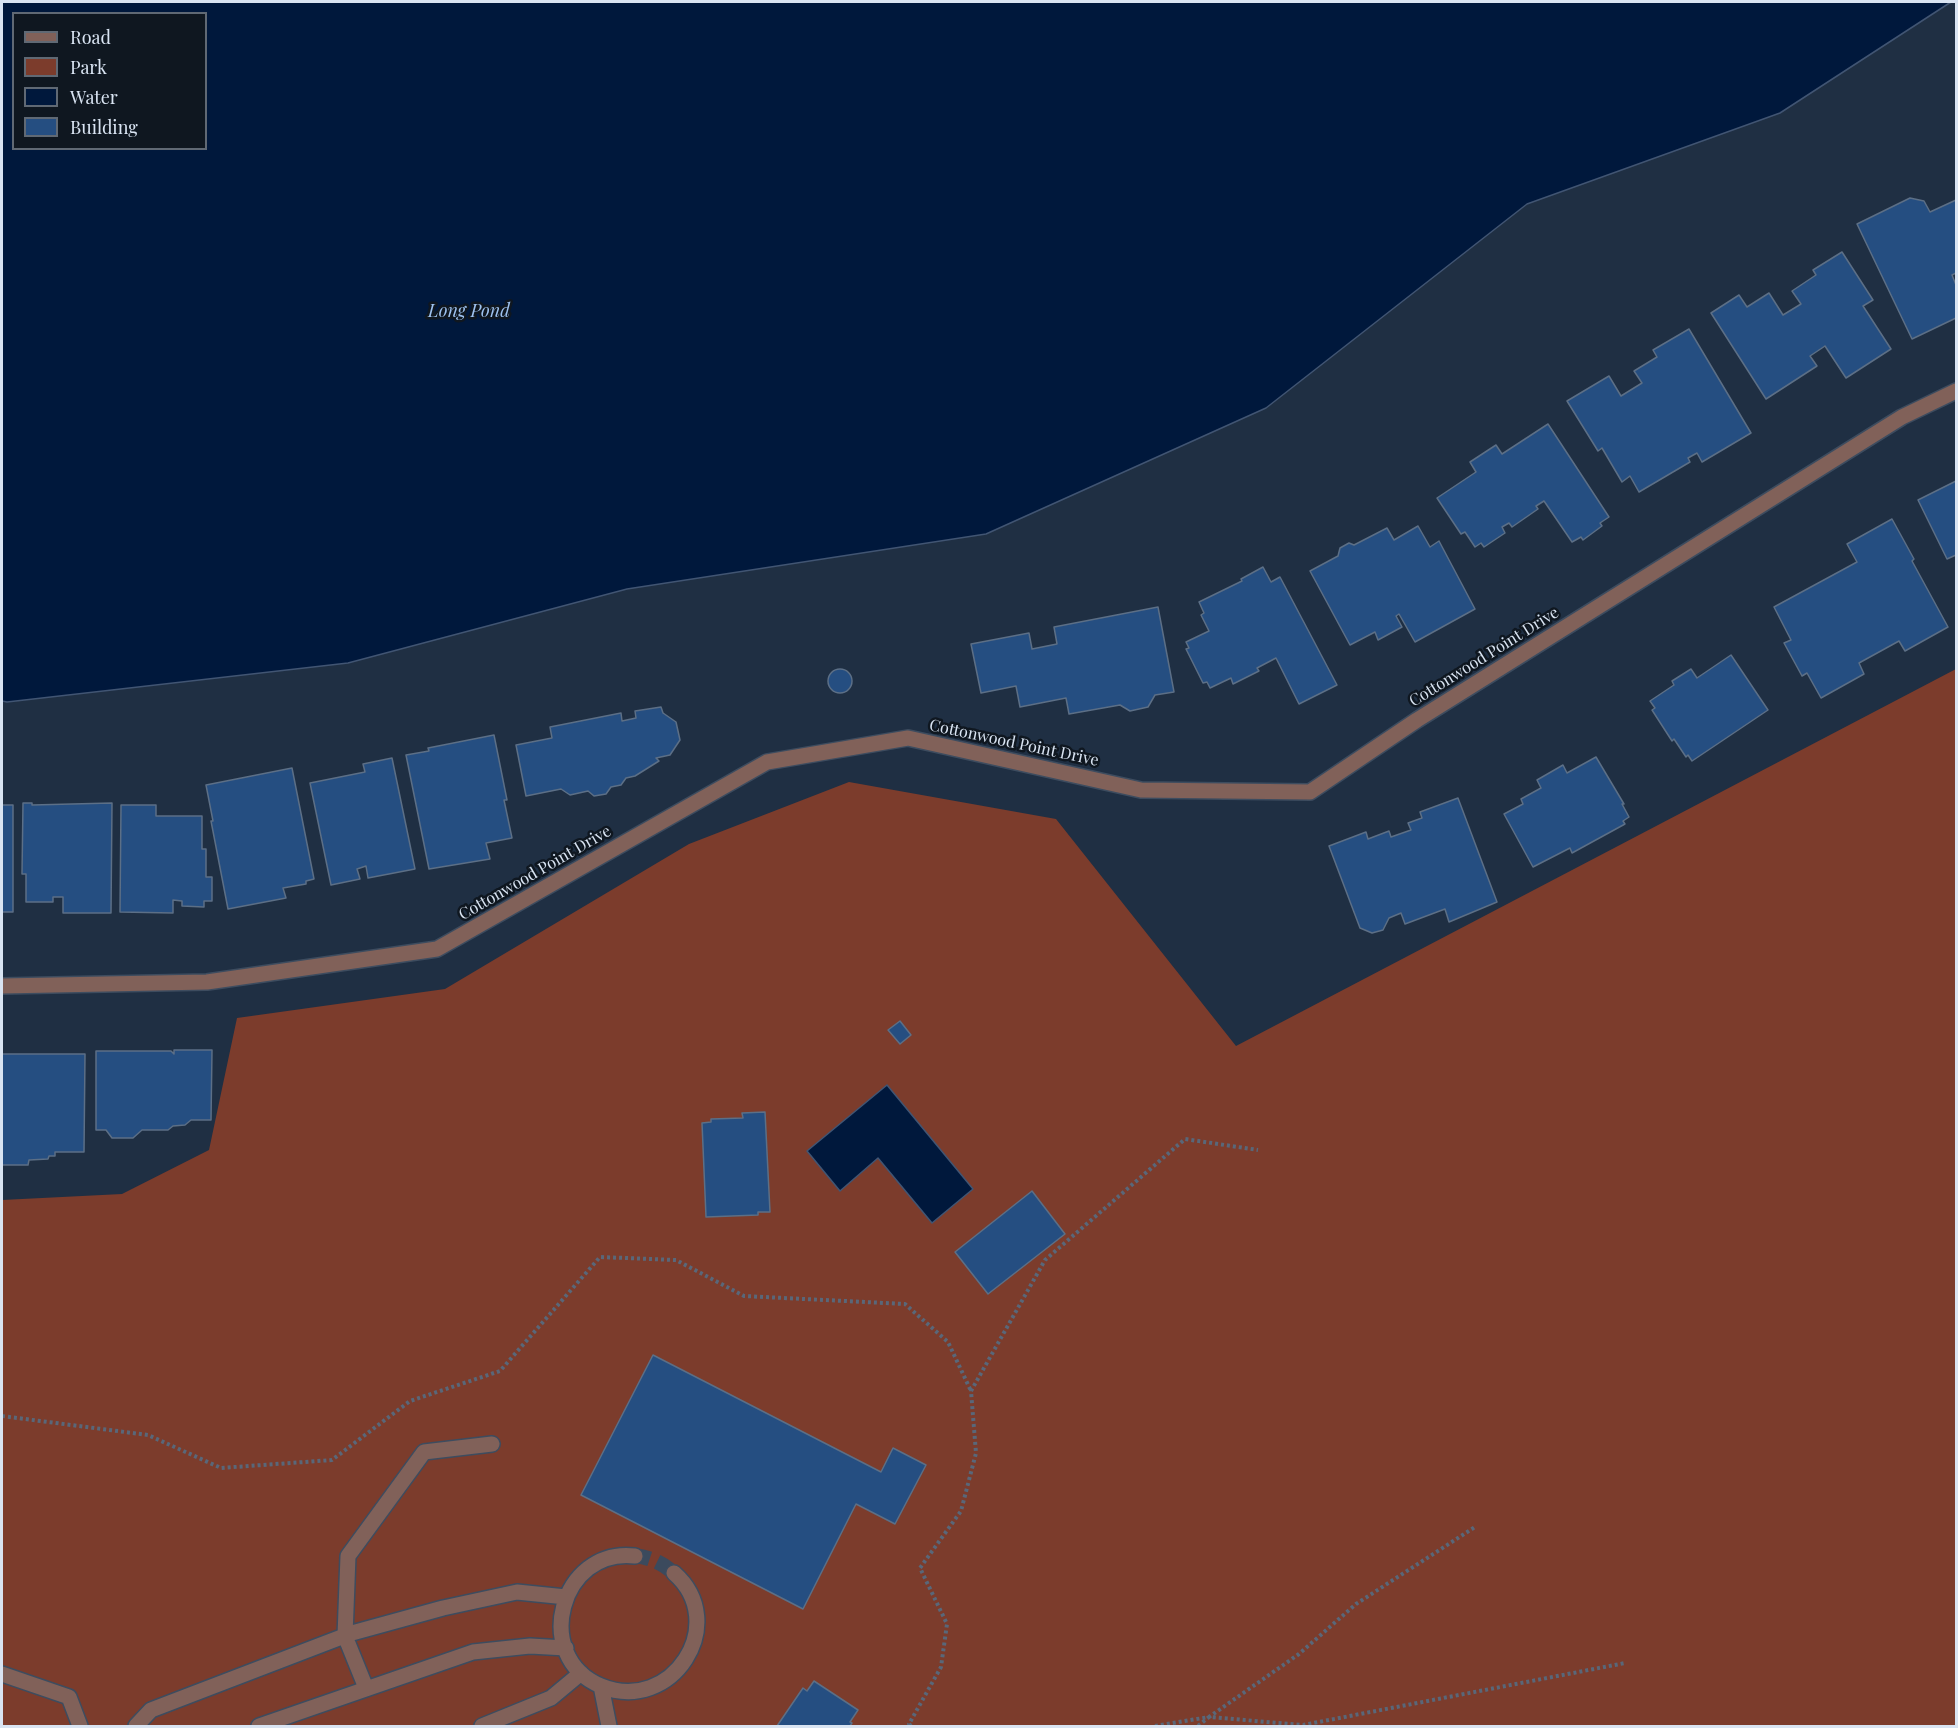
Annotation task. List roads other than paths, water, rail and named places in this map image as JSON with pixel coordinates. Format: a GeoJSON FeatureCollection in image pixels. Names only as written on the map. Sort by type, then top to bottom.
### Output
{"type":"FeatureCollection","features":[{"type":"Feature","properties":{"kind":"street","name":"Cottonwood Point Drive"},"geometry":{"type":"LineString","coordinates":[[2,986],[207,982],[437,949],[767,762],[908,738],[1141,790],[1310,792],[1417,720],[1902,417],[1956,391]]}},
{"type":"Feature","properties":{"kind":"street"},"geometry":{"type":"LineString","coordinates":[[366,1689],[345,1636],[348,1556],[424,1452],[492,1444]]}},
{"type":"Feature","properties":{"kind":"street"},"geometry":{"type":"LineString","coordinates":[[635,1556],[624,1555],[602,1560],[584,1572],[570,1588],[562,1610],[561,1632],[568,1654],[581,1673],[601,1686],[622,1691],[646,1689],[667,1680],[683,1664],[694,1644],[697,1621],[693,1599],[682,1580],[674,1573]]}},
{"type":"Feature","properties":{"kind":"street"},"geometry":{"type":"LineString","coordinates":[[136,1726],[150,1710],[345,1636],[443,1608],[517,1592],[566,1597]]}},
{"type":"Feature","properties":{"kind":"street"},"geometry":{"type":"LineString","coordinates":[[259,1726],[474,1652],[530,1646],[566,1648]]}},
{"type":"Feature","properties":{"kind":"street"},"geometry":{"type":"LineString","coordinates":[[482,1726],[551,1698],[581,1673]]}},
{"type":"Feature","properties":{"kind":"street"},"geometry":{"type":"LineString","coordinates":[[2,1674],[69,1697],[80,1726]]}},
{"type":"Feature","properties":{"kind":"street"},"geometry":{"type":"LineString","coordinates":[[601,1686],[609,1726]]}},
{"type":"Feature","properties":{"kind":"water","name":"Long Pond"},"geometry":{"type":"Polygon","coordinates":[[[2,2],[1951,2],[1780,113],[1527,204],[1266,408],[986,534],[627,589],[348,663],[2,701],[2,2]]]}},
{"type":"Feature","properties":{"kind":"water"},"geometry":{"type":"Polygon","coordinates":[[[887,1085],[973,1189],[932,1223],[878,1158],[840,1191],[807,1151],[887,1085]]]}},
{"type":"Feature","properties":{"kind":"tunnel"},"geometry":{"type":"LineString","coordinates":[[635,1556],[656,1561],[674,1573]]}}]}
